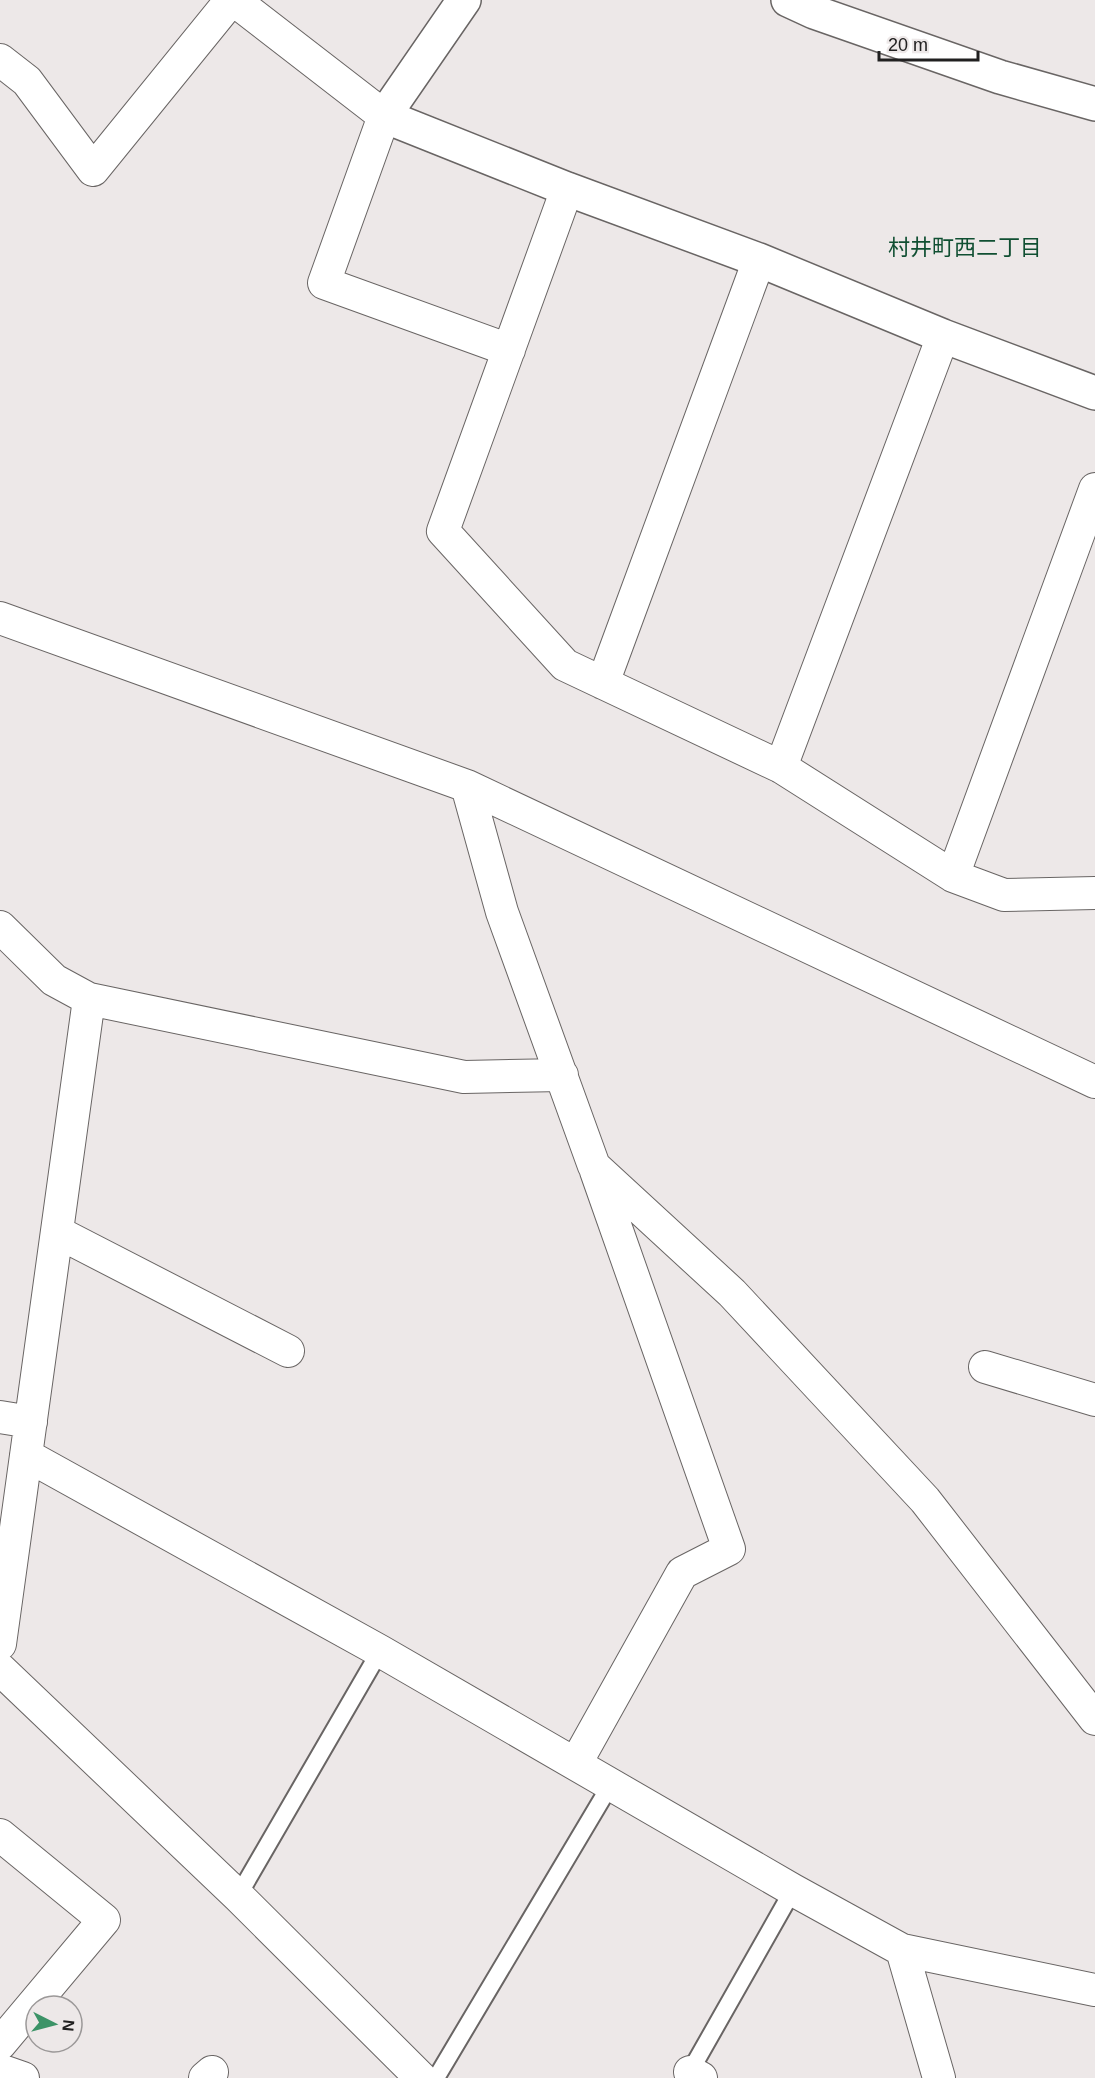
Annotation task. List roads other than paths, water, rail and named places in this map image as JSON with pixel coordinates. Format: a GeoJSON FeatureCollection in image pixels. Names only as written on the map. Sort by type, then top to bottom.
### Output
{"type":"FeatureCollection","features":[{"type":"Feature","properties":{"kind":"street"},"geometry":{"type":"LineString","coordinates":[[0,60],[27,81],[93,170],[233,0],[384,116],[567,189],[759,261],[943,336],[1095,393]]}},
{"type":"Feature","properties":{"kind":"street"},"geometry":{"type":"LineString","coordinates":[[464,0],[384,116],[324,283],[509,350]]}},
{"type":"Feature","properties":{"kind":"street"},"geometry":{"type":"LineString","coordinates":[[788,0],[814,12],[1000,77],[1095,104]]}},
{"type":"Feature","properties":{"kind":"street"},"geometry":{"type":"LineString","coordinates":[[567,189],[442,531],[565,665],[781,768],[953,876],[1004,896],[1095,893]]}},
{"type":"Feature","properties":{"kind":"street"},"geometry":{"type":"LineString","coordinates":[[603,683],[759,261]]}},
{"type":"Feature","properties":{"kind":"street"},"geometry":{"type":"LineString","coordinates":[[781,768],[943,336]]}},
{"type":"Feature","properties":{"kind":"street"},"geometry":{"type":"LineString","coordinates":[[953,876],[1095,489]]}},
{"type":"Feature","properties":{"kind":"street"},"geometry":{"type":"LineString","coordinates":[[0,618],[467,786],[1095,1082]]}},
{"type":"Feature","properties":{"kind":"street"},"geometry":{"type":"LineString","coordinates":[[467,786],[502,912],[562,1075],[729,1549],[682,1573],[576,1763]]}},
{"type":"Feature","properties":{"kind":"street"},"geometry":{"type":"LineString","coordinates":[[0,927],[54,980],[89,999],[464,1077],[562,1075]]}},
{"type":"Feature","properties":{"kind":"street"},"geometry":{"type":"LineString","coordinates":[[0,1644],[89,999]]}},
{"type":"Feature","properties":{"kind":"street"},"geometry":{"type":"LineString","coordinates":[[594,1166],[732,1293],[925,1500],[1095,1719]]}},
{"type":"Feature","properties":{"kind":"street"},"geometry":{"type":"LineString","coordinates":[[57,1232],[288,1350]]}},
{"type":"Feature","properties":{"kind":"street"},"geometry":{"type":"LineString","coordinates":[[985,1368],[1095,1400]]}},
{"type":"Feature","properties":{"kind":"street"},"geometry":{"type":"LineString","coordinates":[[0,1417],[31,1422]]}},
{"type":"Feature","properties":{"kind":"street"},"geometry":{"type":"LineString","coordinates":[[26,1455],[380,1651],[793,1890],[902,1950],[1095,1990]]}},
{"type":"Feature","properties":{"kind":"street"},"geometry":{"type":"LineString","coordinates":[[0,1669],[238,1896],[421,2078]]}},
{"type":"Feature","properties":{"kind":"street"},"geometry":{"type":"LineString","coordinates":[[0,1834],[104,1920],[0,2044]]}},
{"type":"Feature","properties":{"kind":"street"},"geometry":{"type":"LineString","coordinates":[[902,1950],[939,2078]]}},
{"type":"Feature","properties":{"kind":"street"},"geometry":{"type":"LineString","coordinates":[[0,2070],[23,2078]]}},
{"type":"Feature","properties":{"kind":"lane"},"geometry":{"type":"LineString","coordinates":[[238,1896],[380,1651]]}},
{"type":"Feature","properties":{"kind":"lane"},"geometry":{"type":"LineString","coordinates":[[436,2078],[612,1784]]}},
{"type":"Feature","properties":{"kind":"lane"},"geometry":{"type":"LineString","coordinates":[[692,2076],[793,1890]]}},
{"type":"Feature","properties":{"kind":"district","name":"村井町西二丁目"},"geometry":{"type":"Point","coordinates":[965,247]}}]}
